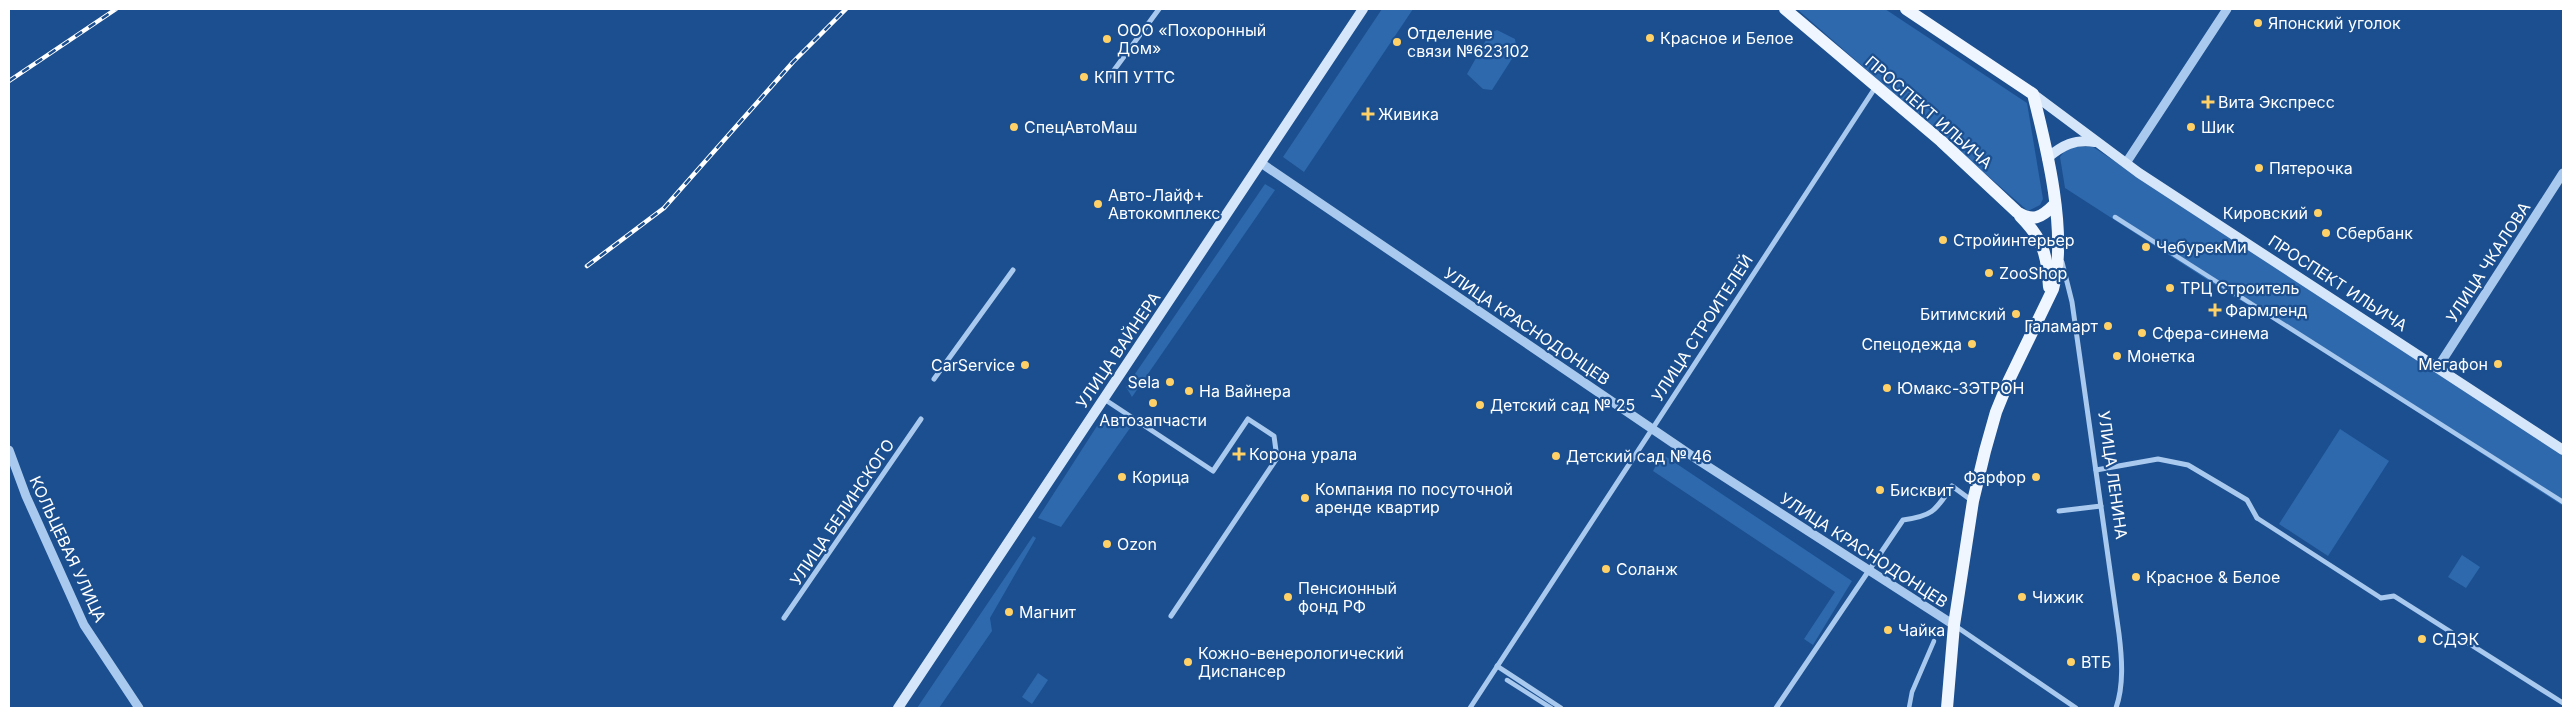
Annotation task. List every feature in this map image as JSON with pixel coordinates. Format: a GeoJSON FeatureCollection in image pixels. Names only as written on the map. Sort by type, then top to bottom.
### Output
{"type":"FeatureCollection","features":[{"type":"Feature","properties":{"kind":"main road","name":"УЛИЦА ВАЙНЕРА"},"geometry":{"type":"LineString","coordinates":[[898,708],[1363,9]]}},
{"type":"Feature","properties":{"kind":"main road","name":"ПРОСПЕКТ ИЛЬИЧА"},"geometry":{"type":"LineString","coordinates":[[1785,9],[1875,88],[1941,141],[2016,212]]}},
{"type":"Feature","properties":{"kind":"main road","name":"ПРОСПЕКТ ИЛЬИЧА"},"geometry":{"type":"LineString","coordinates":[[1906,9],[2033,94],[2126,163],[2563,450]]}},
{"type":"Feature","properties":{"kind":"main road","name":"УЛИЦА ЛЕНИНА"},"geometry":{"type":"LineString","coordinates":[[1947,708],[1954,625],[1973,501],[1996,412],[2050,296],[2057,274],[2058,248],[2054,205],[2047,158],[2033,94]]}},
{"type":"Feature","properties":{"kind":"main road"},"geometry":{"type":"LineString","coordinates":[[2047,158],[2064,144],[2081,140],[2096,142]]}},
{"type":"Feature","properties":{"kind":"main road"},"geometry":{"type":"LineString","coordinates":[[2016,212],[2027,218],[2034,219],[2040,217],[2054,205]]}},
{"type":"Feature","properties":{"kind":"main road","name":"УЛИЦА ЛЕНИНА"},"geometry":{"type":"LineString","coordinates":[[2016,212],[2036,233],[2041,242],[2048,265],[2050,296]]}},
{"type":"Feature","properties":{"kind":"street"},"geometry":{"type":"LineString","coordinates":[[1106,81],[1158,9]]}},
{"type":"Feature","properties":{"kind":"street"},"geometry":{"type":"LineString","coordinates":[[2126,163],[2227,9]]}},
{"type":"Feature","properties":{"kind":"street","name":"УЛИЦА СТРОИТЕЛЕЙ"},"geometry":{"type":"LineString","coordinates":[[1470,708],[1875,88]]}},
{"type":"Feature","properties":{"kind":"street","name":"УЛИЦА КРАСНОДОНЦЕВ"},"geometry":{"type":"LineString","coordinates":[[1261,164],[1652,428],[1954,625]]}},
{"type":"Feature","properties":{"kind":"street","name":"УЛИЦА ЧКАЛОВА"},"geometry":{"type":"LineString","coordinates":[[2438,367],[2563,173]]}},
{"type":"Feature","properties":{"kind":"street"},"geometry":{"type":"LineString","coordinates":[[2115,217],[2563,502]]}},
{"type":"Feature","properties":{"kind":"street","name":"УЛИЦА ЛЕНИНА"},"geometry":{"type":"LineString","coordinates":[[2058,248],[2072,302],[2122,658],[2120,697],[2116,708]]}},
{"type":"Feature","properties":{"kind":"street"},"geometry":{"type":"LineString","coordinates":[[934,379],[1013,270]]}},
{"type":"Feature","properties":{"kind":"street"},"geometry":{"type":"LineString","coordinates":[[1103,398],[1213,471],[1248,419],[1274,436],[1277,458],[1171,616]]}},
{"type":"Feature","properties":{"kind":"street","name":"УЛИЦА БЕЛИНСКОГО"},"geometry":{"type":"LineString","coordinates":[[784,618],[921,419]]}},
{"type":"Feature","properties":{"kind":"street","name":"КОЛЬЦЕВАЯ УЛИЦА"},"geometry":{"type":"LineString","coordinates":[[9,450],[26,496],[84,625],[139,708]]}},
{"type":"Feature","properties":{"kind":"street"},"geometry":{"type":"LineString","coordinates":[[2096,470],[2158,459],[2188,465],[2208,475],[2247,500],[2257,518],[2381,598],[2394,596],[2563,703]]}},
{"type":"Feature","properties":{"kind":"street"},"geometry":{"type":"LineString","coordinates":[[1776,708],[1903,520],[1925,517],[1938,506],[1952,486],[1973,501]]}},
{"type":"Feature","properties":{"kind":"street"},"geometry":{"type":"LineString","coordinates":[[2059,511],[2101,506]]}},
{"type":"Feature","properties":{"kind":"street"},"geometry":{"type":"LineString","coordinates":[[1954,625],[2076,708]]}},
{"type":"Feature","properties":{"kind":"street"},"geometry":{"type":"LineString","coordinates":[[1910,708],[1912,692],[1934,641]]}},
{"type":"Feature","properties":{"kind":"street"},"geometry":{"type":"LineString","coordinates":[[1497,666],[1561,708]]}},
{"type":"Feature","properties":{"kind":"street"},"geometry":{"type":"LineString","coordinates":[[1506,680],[1551,708]]}},
{"type":"Feature","properties":{"kind":"shaded area"},"geometry":{"type":"Polygon","coordinates":[[[1382,9],[1413,9],[1304,172],[1283,157],[1382,9]]]}},
{"type":"Feature","properties":{"kind":"shaded area"},"geometry":{"type":"Polygon","coordinates":[[[1797,9],[1885,9],[2027,103],[2043,199],[2040,205],[2028,211],[1797,9]]]}},
{"type":"Feature","properties":{"kind":"shaded area"},"geometry":{"type":"Polygon","coordinates":[[[1497,30],[1515,39],[1517,51],[1492,90],[1483,89],[1467,74],[1490,33],[1497,30]]]}},
{"type":"Feature","properties":{"kind":"shaded area"},"geometry":{"type":"Polygon","coordinates":[[[2093,147],[2563,454],[2563,506],[2271,317],[2234,297],[2065,188],[2060,157],[2067,148],[2093,147]]]}},
{"type":"Feature","properties":{"kind":"shaded area"},"geometry":{"type":"Polygon","coordinates":[[[1265,184],[1275,190],[1132,397],[1126,387],[1265,184]]]}},
{"type":"Feature","properties":{"kind":"shaded area"},"geometry":{"type":"Polygon","coordinates":[[[1112,419],[1130,428],[1061,527],[1038,518],[1097,426],[1112,419]]]}},
{"type":"Feature","properties":{"kind":"shaded area"},"geometry":{"type":"Polygon","coordinates":[[[2340,429],[2389,461],[2328,556],[2279,524],[2340,429]]]}},
{"type":"Feature","properties":{"kind":"shaded area"},"geometry":{"type":"Polygon","coordinates":[[[1662,454],[1852,581],[1813,645],[1804,639],[1835,592],[1653,471],[1662,454]]]}},
{"type":"Feature","properties":{"kind":"shaded area"},"geometry":{"type":"Polygon","coordinates":[[[1033,536],[1036,538],[990,618],[992,631],[939,708],[917,708],[1033,536]]]}},
{"type":"Feature","properties":{"kind":"shaded area"},"geometry":{"type":"Polygon","coordinates":[[[2462,555],[2480,567],[2466,588],[2448,577],[2462,555]]]}},
{"type":"Feature","properties":{"kind":"shaded area"},"geometry":{"type":"Polygon","coordinates":[[[1038,673],[1048,680],[1032,704],[1022,697],[1038,673]]]}},
{"type":"Feature","properties":{"kind":"railway"},"geometry":{"type":"LineString","coordinates":[[9,81],[116,9]]}},
{"type":"Feature","properties":{"kind":"railway"},"geometry":{"type":"LineString","coordinates":[[587,266],[664,208],[793,62],[846,9]]}},
{"type":"Feature","properties":{"kind":"place","name":"Японский уголок"},"geometry":{"type":"Point","coordinates":[2258,23]}},
{"type":"Feature","properties":{"kind":"place","name":"Красное и Белое"},"geometry":{"type":"Point","coordinates":[1650,38]}},
{"type":"Feature","properties":{"kind":"place","name":"ООО «Похоронный Дом»"},"geometry":{"type":"Point","coordinates":[1107,39]}},
{"type":"Feature","properties":{"kind":"place","name":"Отделение связи №623102"},"geometry":{"type":"Point","coordinates":[1397,42]}},
{"type":"Feature","properties":{"kind":"place","name":"КПП УТТС"},"geometry":{"type":"Point","coordinates":[1084,77]}},
{"type":"Feature","properties":{"kind":"place","name":"Вита Экспресс"},"geometry":{"type":"Point","coordinates":[2208,102]}},
{"type":"Feature","properties":{"kind":"place","name":"Живика"},"geometry":{"type":"Point","coordinates":[1368,114]}},
{"type":"Feature","properties":{"kind":"place","name":"СпецАвтоМаш"},"geometry":{"type":"Point","coordinates":[1014,127]}},
{"type":"Feature","properties":{"kind":"place","name":"Шик"},"geometry":{"type":"Point","coordinates":[2191,127]}},
{"type":"Feature","properties":{"kind":"place","name":"Пятерочка"},"geometry":{"type":"Point","coordinates":[2259,168]}},
{"type":"Feature","properties":{"kind":"place","name":"Авто-Лайф+ Автокомплекс"},"geometry":{"type":"Point","coordinates":[1098,204]}},
{"type":"Feature","properties":{"kind":"place","name":"Кировский"},"geometry":{"type":"Point","coordinates":[2318,213]}},
{"type":"Feature","properties":{"kind":"place","name":"Сбербанк"},"geometry":{"type":"Point","coordinates":[2326,233]}},
{"type":"Feature","properties":{"kind":"place","name":"Стройинтерьер"},"geometry":{"type":"Point","coordinates":[1943,240]}},
{"type":"Feature","properties":{"kind":"place","name":"ЧебурекМи"},"geometry":{"type":"Point","coordinates":[2146,247]}},
{"type":"Feature","properties":{"kind":"place","name":"ZooShop"},"geometry":{"type":"Point","coordinates":[1989,273]}},
{"type":"Feature","properties":{"kind":"place","name":"ТРЦ Строитель"},"geometry":{"type":"Point","coordinates":[2170,288]}},
{"type":"Feature","properties":{"kind":"place","name":"Фармленд"},"geometry":{"type":"Point","coordinates":[2215,310]}},
{"type":"Feature","properties":{"kind":"place","name":"Битимский"},"geometry":{"type":"Point","coordinates":[2016,314]}},
{"type":"Feature","properties":{"kind":"place","name":"Галамарт"},"geometry":{"type":"Point","coordinates":[2108,326]}},
{"type":"Feature","properties":{"kind":"place","name":"Сфера-синема"},"geometry":{"type":"Point","coordinates":[2142,333]}},
{"type":"Feature","properties":{"kind":"place","name":"Спецодежда"},"geometry":{"type":"Point","coordinates":[1972,344]}},
{"type":"Feature","properties":{"kind":"place","name":"Монетка"},"geometry":{"type":"Point","coordinates":[2117,356]}},
{"type":"Feature","properties":{"kind":"place","name":"Мегафон"},"geometry":{"type":"Point","coordinates":[2498,364]}},
{"type":"Feature","properties":{"kind":"place","name":"CarService"},"geometry":{"type":"Point","coordinates":[1025,365]}},
{"type":"Feature","properties":{"kind":"place","name":"Sela"},"geometry":{"type":"Point","coordinates":[1170,382]}},
{"type":"Feature","properties":{"kind":"place","name":"Юмакс-ЗЭТРОН"},"geometry":{"type":"Point","coordinates":[1887,388]}},
{"type":"Feature","properties":{"kind":"place","name":"На Вайнера"},"geometry":{"type":"Point","coordinates":[1189,391]}},
{"type":"Feature","properties":{"kind":"place","name":"Автозапчасти"},"geometry":{"type":"Point","coordinates":[1153,403]}},
{"type":"Feature","properties":{"kind":"place","name":"Детский сад № 25"},"geometry":{"type":"Point","coordinates":[1480,405]}},
{"type":"Feature","properties":{"kind":"place","name":"Корона урала"},"geometry":{"type":"Point","coordinates":[1239,454]}},
{"type":"Feature","properties":{"kind":"place","name":"Детский сад № 46"},"geometry":{"type":"Point","coordinates":[1556,456]}},
{"type":"Feature","properties":{"kind":"place","name":"Корица"},"geometry":{"type":"Point","coordinates":[1122,477]}},
{"type":"Feature","properties":{"kind":"place","name":"Фарфор"},"geometry":{"type":"Point","coordinates":[2036,477]}},
{"type":"Feature","properties":{"kind":"place","name":"Бисквит"},"geometry":{"type":"Point","coordinates":[1880,490]}},
{"type":"Feature","properties":{"kind":"place","name":"Компания по посуточной аренде квартир"},"geometry":{"type":"Point","coordinates":[1305,498]}},
{"type":"Feature","properties":{"kind":"place","name":"Ozon"},"geometry":{"type":"Point","coordinates":[1107,544]}},
{"type":"Feature","properties":{"kind":"place","name":"Соланж"},"geometry":{"type":"Point","coordinates":[1606,569]}},
{"type":"Feature","properties":{"kind":"place","name":"Красное & Белое"},"geometry":{"type":"Point","coordinates":[2136,577]}},
{"type":"Feature","properties":{"kind":"place","name":"Пенсионный фонд РФ"},"geometry":{"type":"Point","coordinates":[1288,597]}},
{"type":"Feature","properties":{"kind":"place","name":"Чижик"},"geometry":{"type":"Point","coordinates":[2022,597]}},
{"type":"Feature","properties":{"kind":"place","name":"Магнит"},"geometry":{"type":"Point","coordinates":[1009,612]}},
{"type":"Feature","properties":{"kind":"place","name":"Чайка"},"geometry":{"type":"Point","coordinates":[1888,630]}},
{"type":"Feature","properties":{"kind":"place","name":"СДЭК"},"geometry":{"type":"Point","coordinates":[2422,639]}},
{"type":"Feature","properties":{"kind":"place","name":"Кожно-венерологический Диспансер"},"geometry":{"type":"Point","coordinates":[1188,662]}},
{"type":"Feature","properties":{"kind":"place","name":"ВТБ"},"geometry":{"type":"Point","coordinates":[2071,662]}}]}
